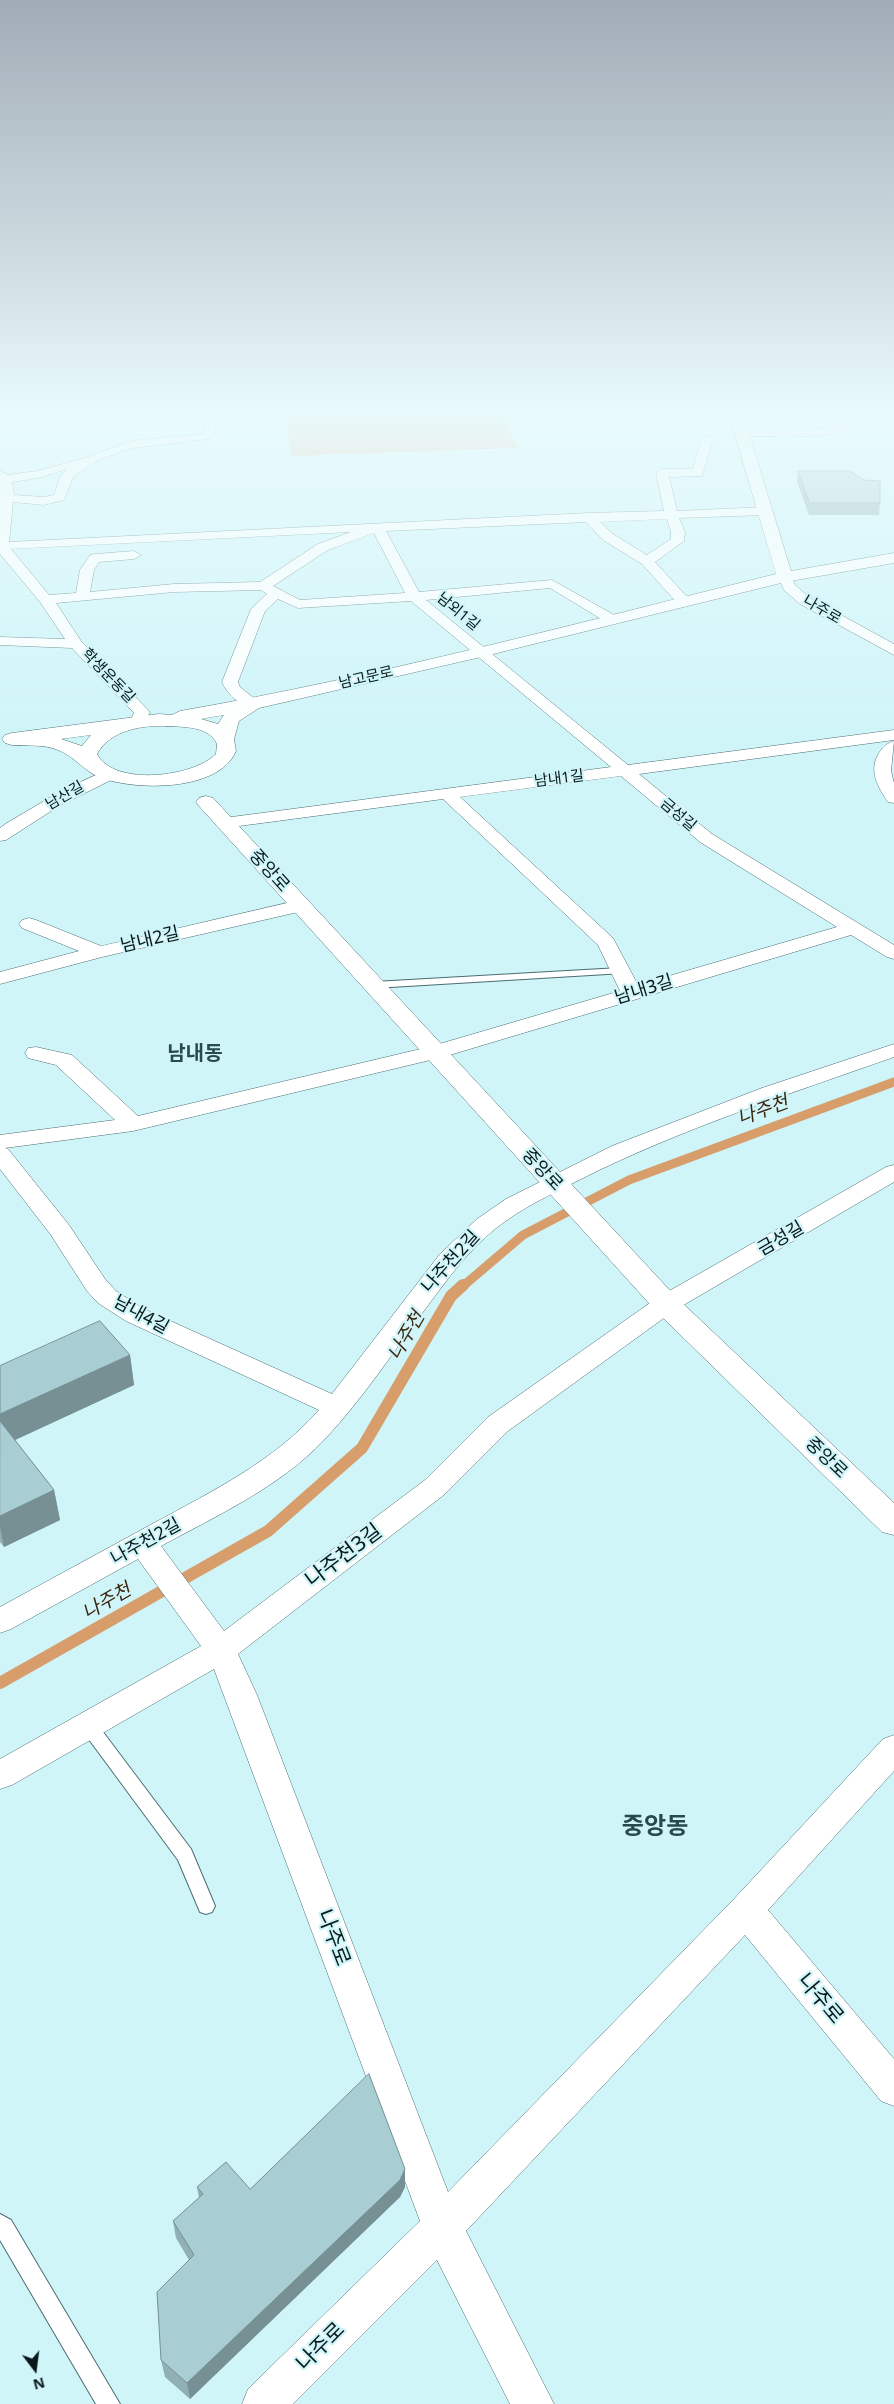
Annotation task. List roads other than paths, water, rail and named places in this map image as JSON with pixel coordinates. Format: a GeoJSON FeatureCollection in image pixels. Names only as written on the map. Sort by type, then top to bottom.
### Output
{"type":"FeatureCollection","features":[{"type":"Feature","properties":{"kind":"street"},"geometry":{"type":"LineString","coordinates":[[3,523],[1,546],[21,573],[46,600],[76,644]]}},
{"type":"Feature","properties":{"kind":"street"},"geometry":{"type":"LineString","coordinates":[[1,546],[458,523]]}},
{"type":"Feature","properties":{"kind":"street"},"geometry":{"type":"LineString","coordinates":[[594,523],[608,537],[647,561],[684,602]]}},
{"type":"Feature","properties":{"kind":"street"},"geometry":{"type":"LineString","coordinates":[[647,561],[677,541],[678,532],[675,523]]}},
{"type":"Feature","properties":{"kind":"street","name":"나주로"},"geometry":{"type":"LineString","coordinates":[[770,523],[789,587],[805,601],[894,650]]}},
{"type":"Feature","properties":{"kind":"street"},"geometry":{"type":"LineString","coordinates":[[46,600],[174,588],[263,586],[323,547],[362,531],[378,527]]}},
{"type":"Feature","properties":{"kind":"street","name":"남외1길"},"geometry":{"type":"LineString","coordinates":[[378,527],[414,597],[481,652]]}},
{"type":"Feature","properties":{"kind":"street"},"geometry":{"type":"LineString","coordinates":[[239,548],[332,533],[362,531]]}},
{"type":"Feature","properties":{"kind":"street"},"geometry":{"type":"LineString","coordinates":[[82,597],[87,570],[95,558],[148,554]]}},
{"type":"Feature","properties":{"kind":"street","name":"남고문로"},"geometry":{"type":"LineString","coordinates":[[253,704],[481,652],[786,577],[894,558]]}},
{"type":"Feature","properties":{"kind":"street","name":"남외1길"},"geometry":{"type":"LineString","coordinates":[[263,586],[298,604],[414,597],[552,584],[611,620]]}},
{"type":"Feature","properties":{"kind":"street"},"geometry":{"type":"LineString","coordinates":[[253,704],[233,689],[230,682],[258,609],[276,593]]}},
{"type":"Feature","properties":{"kind":"street","name":"학생운동길"},"geometry":{"type":"LineString","coordinates":[[0,641],[76,644],[142,712],[133,724]]}},
{"type":"Feature","properties":{"kind":"street","name":"금성길"},"geometry":{"type":"LineString","coordinates":[[481,652],[706,838],[894,953]]}},
{"type":"Feature","properties":{"kind":"street"},"geometry":{"type":"LineString","coordinates":[[6,739],[133,724],[253,704]]}},
{"type":"Feature","properties":{"kind":"street"},"geometry":{"type":"LineString","coordinates":[[146,780],[177,788],[206,802],[211,773],[225,747],[226,727],[238,710],[253,704]]}},
{"type":"Feature","properties":{"kind":"street"},"geometry":{"type":"LineString","coordinates":[[159,720],[200,724],[215,730],[225,747]]}},
{"type":"Feature","properties":{"kind":"street"},"geometry":{"type":"LineString","coordinates":[[92,764],[87,754],[91,744],[102,735],[133,724]]}},
{"type":"Feature","properties":{"kind":"street","name":"남내1길"},"geometry":{"type":"LineString","coordinates":[[224,823],[894,735]]}},
{"type":"Feature","properties":{"kind":"street"},"geometry":{"type":"LineString","coordinates":[[6,739],[66,744],[79,752],[92,764],[109,774],[123,778],[146,780],[171,779],[194,774],[212,766],[225,747]]}},
{"type":"Feature","properties":{"kind":"street"},"geometry":{"type":"LineString","coordinates":[[894,746],[885,754],[881,772],[888,791],[894,798]]}},
{"type":"Feature","properties":{"kind":"street","name":"남산길"},"geometry":{"type":"LineString","coordinates":[[0,836],[21,821],[86,784],[109,774]]}},
{"type":"Feature","properties":{"kind":"street"},"geometry":{"type":"LineString","coordinates":[[447,794],[606,942],[632,994]]}},
{"type":"Feature","properties":{"kind":"street","name":"중앙로"},"geometry":{"type":"LineString","coordinates":[[206,802],[666,1304],[894,1524]]}},
{"type":"Feature","properties":{"kind":"street","name":"남산길"},"geometry":{"type":"LineString","coordinates":[[0,823],[21,821]]}},
{"type":"Feature","properties":{"kind":"street","name":"남내2길"},"geometry":{"type":"LineString","coordinates":[[0,978],[98,952],[300,906]]}},
{"type":"Feature","properties":{"kind":"street"},"geometry":{"type":"LineString","coordinates":[[29,924],[98,952]]}},
{"type":"Feature","properties":{"kind":"street","name":"남내3길"},"geometry":{"type":"LineString","coordinates":[[435,1052],[853,928]]}},
{"type":"Feature","properties":{"kind":"street","name":"나주천2길"},"geometry":{"type":"LineString","coordinates":[[0,1621],[241,1489],[279,1463],[313,1435],[337,1407],[449,1260],[486,1224],[514,1204],[558,1187],[620,1151],[770,1093],[894,1050]]}},
{"type":"Feature","properties":{"kind":"street"},"geometry":{"type":"LineString","coordinates":[[0,1142],[133,1124],[435,1052]]}},
{"type":"Feature","properties":{"kind":"street"},"geometry":{"type":"LineString","coordinates":[[36,1053],[64,1060],[133,1124]]}},
{"type":"Feature","properties":{"kind":"street","name":"남내4길"},"geometry":{"type":"LineString","coordinates":[[0,1154],[60,1230],[84,1270],[108,1297],[135,1315],[337,1407]]}},
{"type":"Feature","properties":{"kind":"street","name":"금성길"},"geometry":{"type":"LineString","coordinates":[[666,1304],[894,1172]]}},
{"type":"Feature","properties":{"kind":"street","name":"나주천3길"},"geometry":{"type":"LineString","coordinates":[[0,1775],[221,1650],[435,1487],[498,1424],[666,1304]]}},
{"type":"Feature","properties":{"kind":"street","name":"나주로"},"geometry":{"type":"LineString","coordinates":[[143,1544],[221,1650],[241,1695],[442,2228],[533,2404]]}},
{"type":"Feature","properties":{"kind":"street","name":"나주로"},"geometry":{"type":"LineString","coordinates":[[263,2404],[442,2228],[746,1910],[894,1749]]}},
{"type":"Feature","properties":{"kind":"street","name":"나주로"},"geometry":{"type":"LineString","coordinates":[[746,1910],[894,2088]]}},
{"type":"Feature","properties":{"kind":"lane","name":"남내3길"},"geometry":{"type":"LineString","coordinates":[[374,985],[620,971]]}},
{"type":"Feature","properties":{"kind":"lane"},"geometry":{"type":"LineString","coordinates":[[88,1725],[185,1855],[206,1906]]}},
{"type":"Feature","properties":{"kind":"lane"},"geometry":{"type":"LineString","coordinates":[[0,2224],[4,2227],[109,2404]]}},
{"type":"Feature","properties":{"kind":"waterway","name":"나주천"},"geometry":{"type":"LineString","coordinates":[[462,1287],[523,1235],[629,1180],[894,1082]]}},
{"type":"Feature","properties":{"kind":"waterway","name":"나주천"},"geometry":{"type":"LineString","coordinates":[[0,1683],[268,1531],[362,1448],[451,1296],[463,1285]]}},
{"type":"Feature","properties":{"kind":"district","name":"남내동"},"geometry":{"type":"Point","coordinates":[195,1054]}},
{"type":"Feature","properties":{"kind":"district","name":"중앙동"},"geometry":{"type":"Point","coordinates":[655,1827]}}]}
